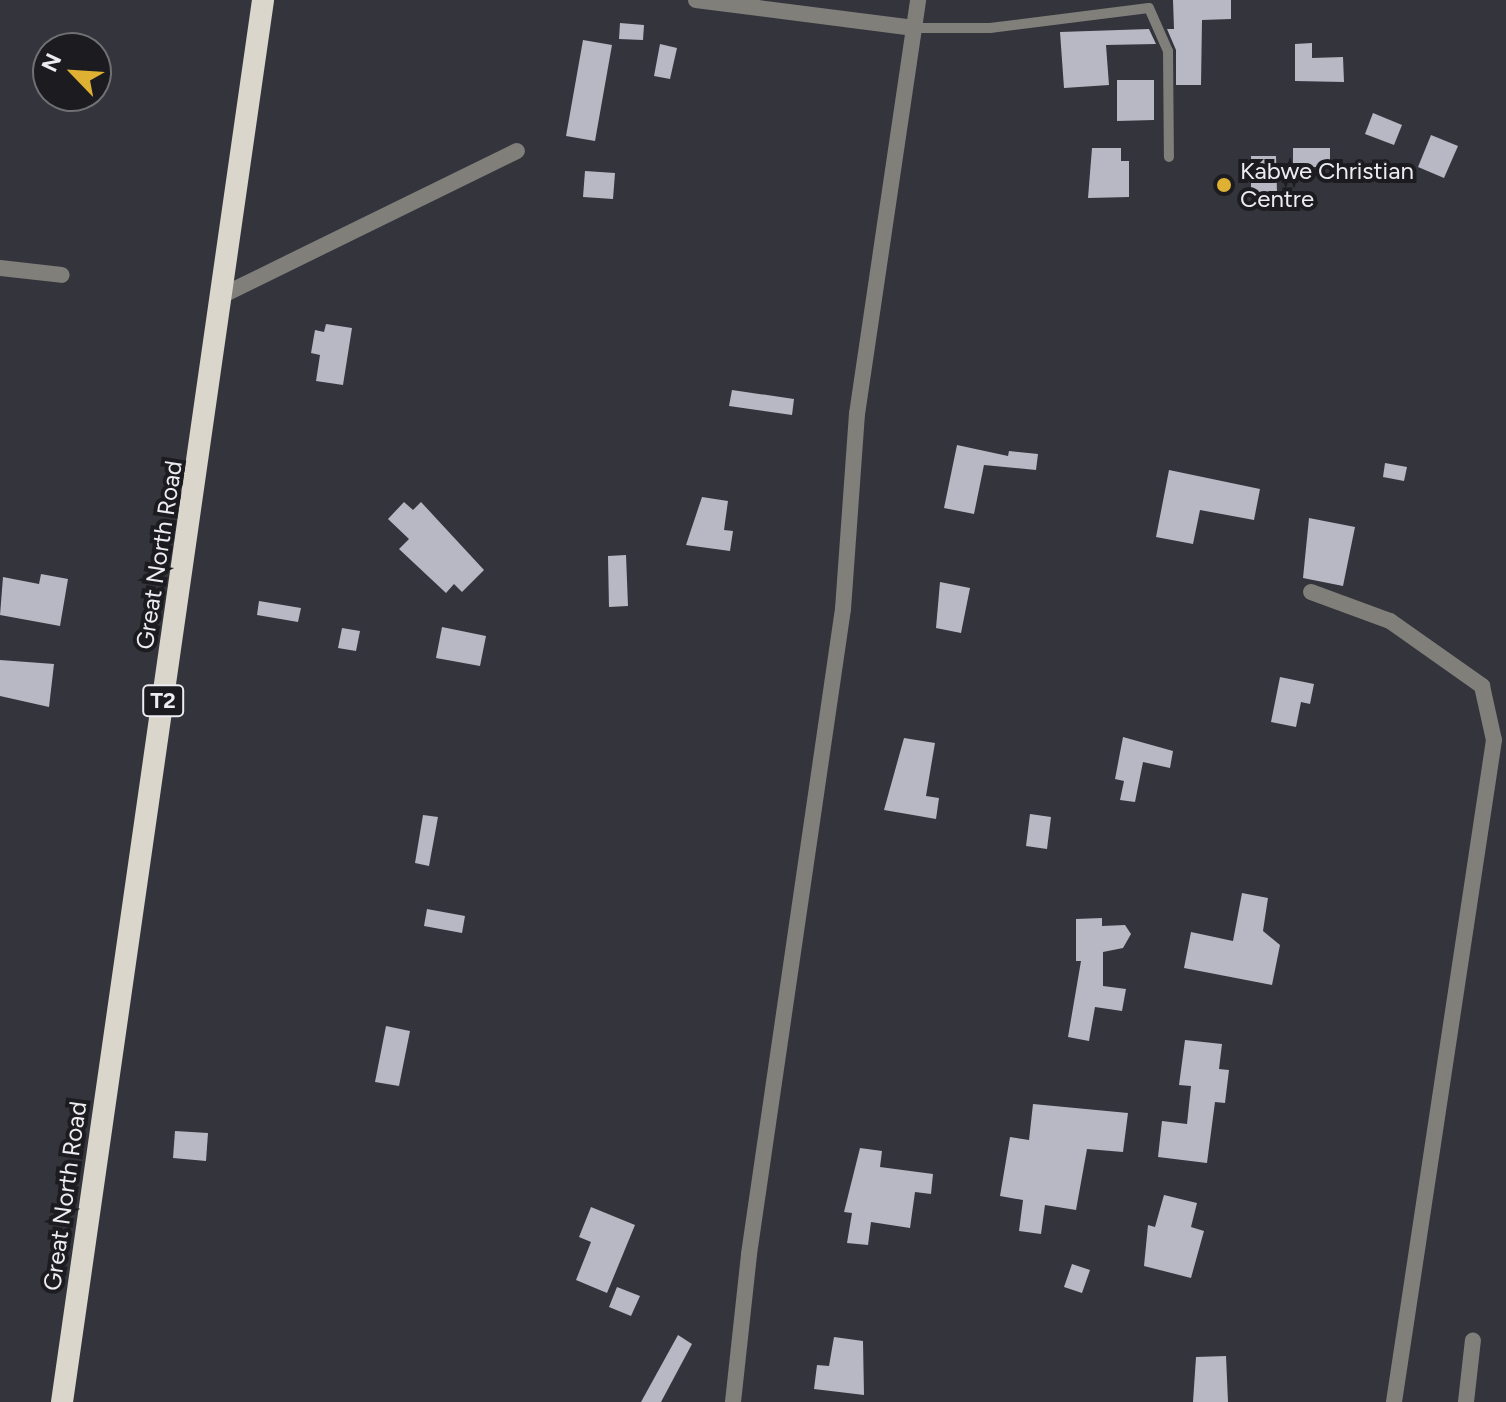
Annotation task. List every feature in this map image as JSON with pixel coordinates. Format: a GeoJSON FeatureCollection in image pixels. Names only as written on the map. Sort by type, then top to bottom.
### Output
{"type":"FeatureCollection","features":[{"type":"Feature","properties":{"kind":"highway","name":"Great North Road"},"geometry":{"type":"LineString","coordinates":[[62,1402],[225,294],[263,0]]}},
{"type":"Feature","properties":{"kind":"street"},"geometry":{"type":"LineString","coordinates":[[696,0],[914,28]]}},
{"type":"Feature","properties":{"kind":"street"},"geometry":{"type":"LineString","coordinates":[[733,1402],[843,609],[857,414],[918,0]]}},
{"type":"Feature","properties":{"kind":"street"},"geometry":{"type":"LineString","coordinates":[[225,294],[517,151]]}},
{"type":"Feature","properties":{"kind":"street"},"geometry":{"type":"LineString","coordinates":[[0,268],[62,275]]}},
{"type":"Feature","properties":{"kind":"street"},"geometry":{"type":"LineString","coordinates":[[1311,592],[1390,621],[1482,686],[1500,736],[1394,1402]]}},
{"type":"Feature","properties":{"kind":"street"},"geometry":{"type":"LineString","coordinates":[[1466,1402],[1473,1340]]}},
{"type":"Feature","properties":{"kind":"lane"},"geometry":{"type":"LineString","coordinates":[[914,28],[990,28],[1149,8],[1168,51],[1169,157]]}},
{"type":"Feature","properties":{"kind":"building"},"geometry":{"type":"Polygon","coordinates":[[[1173,0],[1231,0],[1231,19],[1202,20],[1201,85],[1176,85],[1176,50],[1167,29],[1174,29],[1173,0]]]}},
{"type":"Feature","properties":{"kind":"building"},"geometry":{"type":"Polygon","coordinates":[[[620,23],[644,25],[643,40],[619,39],[620,23]]]}},
{"type":"Feature","properties":{"kind":"building"},"geometry":{"type":"Polygon","coordinates":[[[1149,29],[1156,44],[1106,45],[1109,85],[1064,88],[1060,32],[1149,29]]]}},
{"type":"Feature","properties":{"kind":"building"},"geometry":{"type":"Polygon","coordinates":[[[583,40],[612,45],[595,141],[566,136],[583,40]]]}},
{"type":"Feature","properties":{"kind":"building"},"geometry":{"type":"Polygon","coordinates":[[[1312,43],[1312,58],[1343,57],[1344,82],[1295,81],[1295,44],[1312,43]]]}},
{"type":"Feature","properties":{"kind":"building"},"geometry":{"type":"Polygon","coordinates":[[[660,44],[677,48],[670,79],[654,76],[660,44]]]}},
{"type":"Feature","properties":{"kind":"building"},"geometry":{"type":"Polygon","coordinates":[[[1117,80],[1154,80],[1154,120],[1117,121],[1117,80]]]}},
{"type":"Feature","properties":{"kind":"building"},"geometry":{"type":"Polygon","coordinates":[[[1373,113],[1402,125],[1394,145],[1365,134],[1373,113]]]}},
{"type":"Feature","properties":{"kind":"building"},"geometry":{"type":"Polygon","coordinates":[[[1431,135],[1458,146],[1444,178],[1418,167],[1431,135]]]}},
{"type":"Feature","properties":{"kind":"building"},"geometry":{"type":"Polygon","coordinates":[[[1092,148],[1121,148],[1121,161],[1129,161],[1129,197],[1088,198],[1092,148]]]}},
{"type":"Feature","properties":{"kind":"building"},"geometry":{"type":"Polygon","coordinates":[[[1293,148],[1330,148],[1330,167],[1293,167],[1293,148]]]}},
{"type":"Feature","properties":{"kind":"building"},"geometry":{"type":"Polygon","coordinates":[[[1251,156],[1276,156],[1277,193],[1251,193],[1251,156]]]}},
{"type":"Feature","properties":{"kind":"building"},"geometry":{"type":"Polygon","coordinates":[[[585,171],[615,173],[613,199],[583,197],[585,171]]]}},
{"type":"Feature","properties":{"kind":"building"},"geometry":{"type":"Polygon","coordinates":[[[326,324],[352,328],[343,385],[316,381],[320,355],[311,353],[315,330],[324,332],[326,324]]]}},
{"type":"Feature","properties":{"kind":"building"},"geometry":{"type":"Polygon","coordinates":[[[732,390],[794,399],[792,415],[729,406],[732,390]]]}},
{"type":"Feature","properties":{"kind":"building"},"geometry":{"type":"Polygon","coordinates":[[[957,445],[1008,456],[1009,451],[1038,454],[1036,470],[984,465],[974,514],[944,508],[957,445]]]}},
{"type":"Feature","properties":{"kind":"building"},"geometry":{"type":"Polygon","coordinates":[[[1385,463],[1407,467],[1404,481],[1383,477],[1385,463]]]}},
{"type":"Feature","properties":{"kind":"building"},"geometry":{"type":"Polygon","coordinates":[[[1169,470],[1260,489],[1254,520],[1200,510],[1193,544],[1156,537],[1169,470]]]}},
{"type":"Feature","properties":{"kind":"building"},"geometry":{"type":"Polygon","coordinates":[[[702,497],[728,501],[724,530],[733,531],[730,551],[686,545],[702,497]]]}},
{"type":"Feature","properties":{"kind":"building"},"geometry":{"type":"Polygon","coordinates":[[[404,502],[413,510],[421,502],[484,570],[462,592],[454,584],[446,593],[399,549],[409,539],[388,519],[404,502]]]}},
{"type":"Feature","properties":{"kind":"building"},"geometry":{"type":"Polygon","coordinates":[[[1309,518],[1355,527],[1343,586],[1303,578],[1309,518]]]}},
{"type":"Feature","properties":{"kind":"building"},"geometry":{"type":"Polygon","coordinates":[[[626,555],[628,606],[609,607],[608,556],[626,555]]]}},
{"type":"Feature","properties":{"kind":"building"},"geometry":{"type":"Polygon","coordinates":[[[41,574],[68,579],[60,626],[0,615],[3,577],[39,584],[41,574]]]}},
{"type":"Feature","properties":{"kind":"building"},"geometry":{"type":"Polygon","coordinates":[[[940,582],[970,588],[961,633],[936,628],[940,582]]]}},
{"type":"Feature","properties":{"kind":"building"},"geometry":{"type":"Polygon","coordinates":[[[259,601],[301,608],[298,622],[257,615],[259,601]]]}},
{"type":"Feature","properties":{"kind":"building"},"geometry":{"type":"Polygon","coordinates":[[[442,627],[486,636],[480,666],[436,658],[442,627]]]}},
{"type":"Feature","properties":{"kind":"building"},"geometry":{"type":"Polygon","coordinates":[[[342,628],[360,631],[356,651],[338,648],[342,628]]]}},
{"type":"Feature","properties":{"kind":"building"},"geometry":{"type":"Polygon","coordinates":[[[0,660],[54,664],[49,707],[0,696],[0,660]]]}},
{"type":"Feature","properties":{"kind":"building"},"geometry":{"type":"Polygon","coordinates":[[[1280,677],[1314,684],[1310,704],[1301,702],[1296,727],[1271,722],[1280,677]]]}},
{"type":"Feature","properties":{"kind":"building"},"geometry":{"type":"Polygon","coordinates":[[[1123,737],[1173,751],[1170,768],[1143,762],[1135,802],[1120,800],[1124,781],[1115,779],[1123,737]]]}},
{"type":"Feature","properties":{"kind":"building"},"geometry":{"type":"Polygon","coordinates":[[[904,738],[935,743],[926,796],[939,798],[936,819],[884,810],[904,738]]]}},
{"type":"Feature","properties":{"kind":"building"},"geometry":{"type":"Polygon","coordinates":[[[1030,814],[1051,817],[1047,849],[1026,846],[1030,814]]]}},
{"type":"Feature","properties":{"kind":"building"},"geometry":{"type":"Polygon","coordinates":[[[423,815],[438,817],[429,866],[415,863],[423,815]]]}},
{"type":"Feature","properties":{"kind":"building"},"geometry":{"type":"Polygon","coordinates":[[[1242,893],[1268,898],[1263,931],[1280,945],[1272,985],[1184,968],[1191,932],[1233,941],[1242,893]]]}},
{"type":"Feature","properties":{"kind":"building"},"geometry":{"type":"Polygon","coordinates":[[[427,909],[465,916],[462,933],[424,926],[427,909]]]}},
{"type":"Feature","properties":{"kind":"building"},"geometry":{"type":"Polygon","coordinates":[[[1102,918],[1102,926],[1125,925],[1131,934],[1123,948],[1103,952],[1103,986],[1126,989],[1122,1011],[1095,1007],[1089,1041],[1068,1037],[1081,961],[1076,961],[1076,919],[1102,918]]]}},
{"type":"Feature","properties":{"kind":"building"},"geometry":{"type":"Polygon","coordinates":[[[386,1026],[410,1031],[399,1086],[375,1082],[386,1026]]]}},
{"type":"Feature","properties":{"kind":"building"},"geometry":{"type":"Polygon","coordinates":[[[1185,1040],[1222,1044],[1219,1069],[1229,1070],[1225,1103],[1215,1102],[1207,1163],[1158,1157],[1162,1121],[1187,1124],[1191,1086],[1179,1085],[1185,1040]]]}},
{"type":"Feature","properties":{"kind":"building"},"geometry":{"type":"Polygon","coordinates":[[[1033,1104],[1128,1113],[1123,1152],[1087,1149],[1076,1210],[1045,1205],[1041,1234],[1019,1231],[1023,1200],[1000,1196],[1010,1137],[1029,1140],[1033,1104]]]}},
{"type":"Feature","properties":{"kind":"building"},"geometry":{"type":"Polygon","coordinates":[[[175,1131],[208,1133],[206,1161],[173,1158],[175,1131]]]}},
{"type":"Feature","properties":{"kind":"building"},"geometry":{"type":"Polygon","coordinates":[[[860,1148],[882,1151],[880,1167],[933,1174],[931,1194],[915,1192],[910,1228],[871,1222],[868,1245],[847,1243],[852,1213],[844,1212],[860,1148]]]}},
{"type":"Feature","properties":{"kind":"building"},"geometry":{"type":"Polygon","coordinates":[[[1164,1195],[1197,1203],[1191,1227],[1204,1231],[1191,1278],[1144,1266],[1148,1225],[1155,1227],[1164,1195]]]}},
{"type":"Feature","properties":{"kind":"building"},"geometry":{"type":"Polygon","coordinates":[[[591,1207],[635,1225],[607,1293],[576,1280],[591,1242],[579,1237],[591,1207]]]}},
{"type":"Feature","properties":{"kind":"building"},"geometry":{"type":"Polygon","coordinates":[[[1072,1264],[1090,1270],[1082,1293],[1064,1287],[1072,1264]]]}},
{"type":"Feature","properties":{"kind":"building"},"geometry":{"type":"Polygon","coordinates":[[[617,1287],[640,1296],[631,1316],[609,1307],[617,1287]]]}},
{"type":"Feature","properties":{"kind":"building"},"geometry":{"type":"Polygon","coordinates":[[[678,1335],[692,1344],[661,1402],[641,1402],[678,1335]]]}},
{"type":"Feature","properties":{"kind":"building"},"geometry":{"type":"Polygon","coordinates":[[[834,1337],[863,1341],[864,1395],[814,1389],[817,1365],[829,1366],[834,1337]]]}},
{"type":"Feature","properties":{"kind":"building"},"geometry":{"type":"Polygon","coordinates":[[[1226,1356],[1228,1402],[1193,1402],[1196,1357],[1226,1356]]]}},
{"type":"Feature","properties":{"kind":"place","name":"Kabwe Christian Centre"},"geometry":{"type":"Point","coordinates":[1224,185]}}]}
